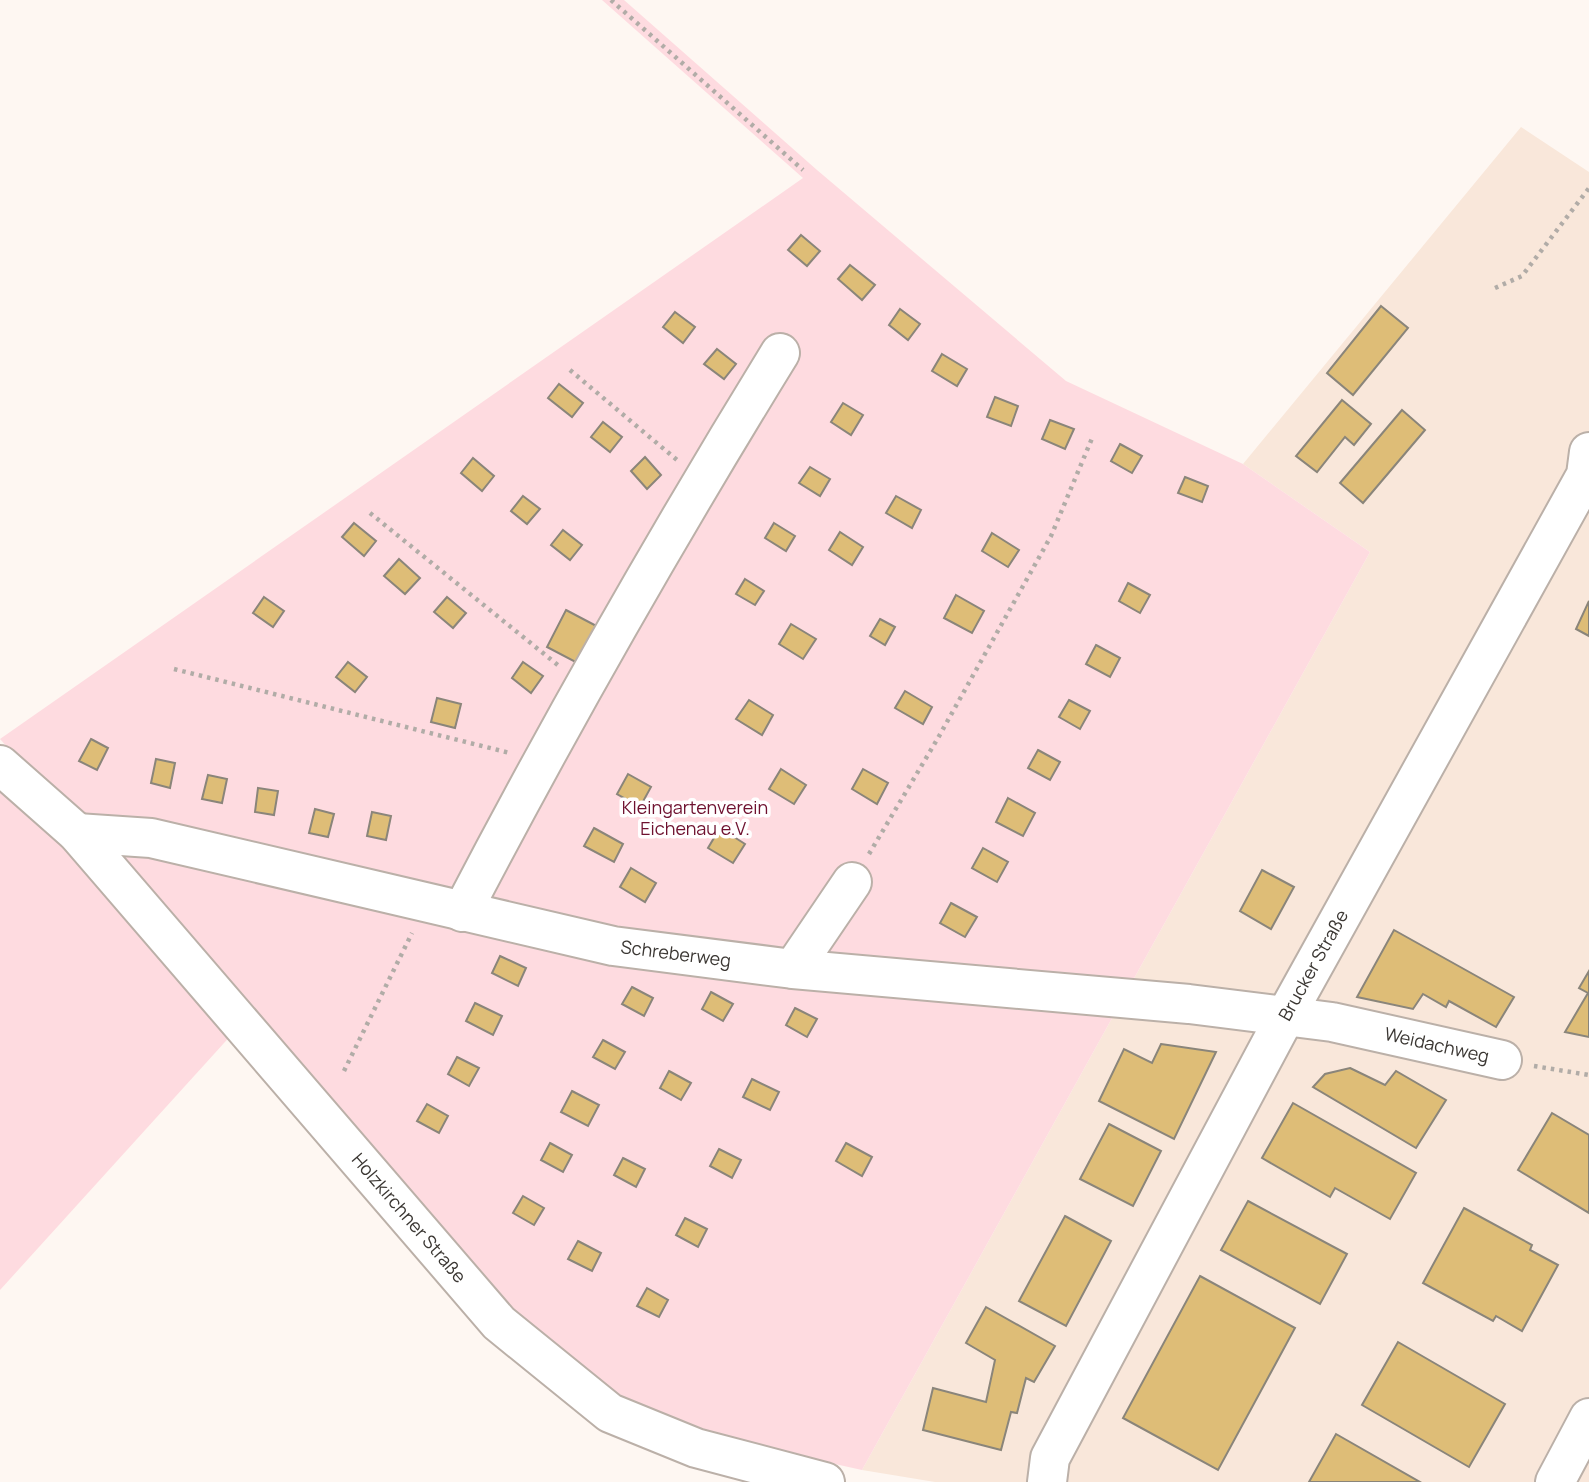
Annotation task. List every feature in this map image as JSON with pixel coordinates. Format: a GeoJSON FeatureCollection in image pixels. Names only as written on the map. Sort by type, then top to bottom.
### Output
{"type":"FeatureCollection","features":[{"type":"Feature","properties":{"kind":"street"},"geometry":{"type":"LineString","coordinates":[[444,908],[541,761],[702,481],[780,353]]}},
{"type":"Feature","properties":{"kind":"street","name":"Brucker Straße"},"geometry":{"type":"LineString","coordinates":[[1047,1482],[1050,1458],[1286,1017],[1588,468]]}},
{"type":"Feature","properties":{"kind":"street","name":"Holzkirchner Straße"},"geometry":{"type":"LineString","coordinates":[[0,765],[77,833],[499,1323],[610,1413],[696,1448],[825,1482]]}},
{"type":"Feature","properties":{"kind":"street","name":"Schreberweg"},"geometry":{"type":"LineString","coordinates":[[77,833],[150,838],[613,946],[793,969],[1176,1002],[1286,1017]]}},
{"type":"Feature","properties":{"kind":"street"},"geometry":{"type":"LineString","coordinates":[[793,969],[852,882]]}},
{"type":"Feature","properties":{"kind":"street","name":"Weidachweg"},"geometry":{"type":"LineString","coordinates":[[1286,1017],[1332,1023],[1502,1060]]}},
{"type":"Feature","properties":{"kind":"street"},"geometry":{"type":"LineString","coordinates":[[1555,1482],[1589,1418]]}},
{"type":"Feature","properties":{"kind":"path"},"geometry":{"type":"LineString","coordinates":[[611,0],[803,170]]}},
{"type":"Feature","properties":{"kind":"path"},"geometry":{"type":"LineString","coordinates":[[1495,288],[1522,276],[1589,188]]}},
{"type":"Feature","properties":{"kind":"path"},"geometry":{"type":"LineString","coordinates":[[570,370],[702,481]]}},
{"type":"Feature","properties":{"kind":"path"},"geometry":{"type":"LineString","coordinates":[[852,882],[938,738],[1051,536],[1093,436]]}},
{"type":"Feature","properties":{"kind":"path"},"geometry":{"type":"LineString","coordinates":[[370,513],[584,686]]}},
{"type":"Feature","properties":{"kind":"path"},"geometry":{"type":"LineString","coordinates":[[174,669],[541,761]]}},
{"type":"Feature","properties":{"kind":"path"},"geometry":{"type":"LineString","coordinates":[[344,1071],[444,908]]}},
{"type":"Feature","properties":{"kind":"path","name":"Weidachweg"},"geometry":{"type":"LineString","coordinates":[[1502,1060],[1589,1075]]}},
{"type":"Feature","properties":{"kind":"shaded area"},"geometry":{"type":"Polygon","coordinates":[[[1521,127],[1589,172],[1589,1482],[935,1482],[862,1470],[1370,552],[1243,464],[1521,127]]]}},
{"type":"Feature","properties":{"kind":"green space","name":"Kleingartenverein Eichenau e.V."},"geometry":{"type":"Polygon","coordinates":[[[602,0],[624,0],[817,170],[1066,381],[1243,464],[1370,552],[862,1470],[696,1433],[598,1385],[505,1302],[0,739],[803,178],[602,0]]]}},
{"type":"Feature","properties":{"kind":"green space"},"geometry":{"type":"Polygon","coordinates":[[[0,781],[72,847],[234,1032],[0,1290],[0,781]]]}},
{"type":"Feature","properties":{"kind":"building"},"geometry":{"type":"Polygon","coordinates":[[[801,235],[820,251],[807,266],[788,250],[801,235]]]}},
{"type":"Feature","properties":{"kind":"building"},"geometry":{"type":"Polygon","coordinates":[[[850,265],[875,285],[862,300],[838,279],[850,265]]]}},
{"type":"Feature","properties":{"kind":"building"},"geometry":{"type":"Polygon","coordinates":[[[1381,306],[1408,328],[1353,395],[1327,373],[1381,306]]]}},
{"type":"Feature","properties":{"kind":"building"},"geometry":{"type":"Polygon","coordinates":[[[900,309],[920,324],[908,340],[889,325],[900,309]]]}},
{"type":"Feature","properties":{"kind":"building"},"geometry":{"type":"Polygon","coordinates":[[[675,312],[695,327],[683,343],[663,327],[675,312]]]}},
{"type":"Feature","properties":{"kind":"building"},"geometry":{"type":"Polygon","coordinates":[[[717,349],[736,364],[724,379],[704,364],[717,349]]]}},
{"type":"Feature","properties":{"kind":"building"},"geometry":{"type":"Polygon","coordinates":[[[942,354],[967,369],[957,386],[932,371],[942,354]]]}},
{"type":"Feature","properties":{"kind":"building"},"geometry":{"type":"Polygon","coordinates":[[[559,384],[583,403],[572,417],[548,398],[559,384]]]}},
{"type":"Feature","properties":{"kind":"building"},"geometry":{"type":"Polygon","coordinates":[[[995,397],[1018,406],[1011,426],[987,417],[995,397]]]}},
{"type":"Feature","properties":{"kind":"building"},"geometry":{"type":"Polygon","coordinates":[[[1342,400],[1371,424],[1354,445],[1345,437],[1317,472],[1296,456],[1342,400]]]}},
{"type":"Feature","properties":{"kind":"building"},"geometry":{"type":"Polygon","coordinates":[[[843,403],[863,415],[851,435],[831,422],[843,403]]]}},
{"type":"Feature","properties":{"kind":"building"},"geometry":{"type":"Polygon","coordinates":[[[1402,410],[1425,430],[1363,503],[1340,483],[1402,410]]]}},
{"type":"Feature","properties":{"kind":"building"},"geometry":{"type":"Polygon","coordinates":[[[1050,420],[1074,429],[1065,449],[1042,439],[1050,420]]]}},
{"type":"Feature","properties":{"kind":"building"},"geometry":{"type":"Polygon","coordinates":[[[603,422],[622,437],[610,452],[591,437],[603,422]]]}},
{"type":"Feature","properties":{"kind":"building"},"geometry":{"type":"Polygon","coordinates":[[[1120,444],[1142,456],[1132,473],[1111,461],[1120,444]]]}},
{"type":"Feature","properties":{"kind":"building"},"geometry":{"type":"Polygon","coordinates":[[[645,457],[661,475],[647,489],[631,471],[645,457]]]}},
{"type":"Feature","properties":{"kind":"building"},"geometry":{"type":"Polygon","coordinates":[[[473,458],[494,476],[482,491],[461,473],[473,458]]]}},
{"type":"Feature","properties":{"kind":"building"},"geometry":{"type":"Polygon","coordinates":[[[810,467],[830,479],[820,496],[799,483],[810,467]]]}},
{"type":"Feature","properties":{"kind":"building"},"geometry":{"type":"Polygon","coordinates":[[[1185,477],[1208,486],[1202,502],[1178,493],[1185,477]]]}},
{"type":"Feature","properties":{"kind":"building"},"geometry":{"type":"Polygon","coordinates":[[[523,496],[540,509],[527,524],[511,511],[523,496]]]}},
{"type":"Feature","properties":{"kind":"building"},"geometry":{"type":"Polygon","coordinates":[[[896,496],[921,510],[912,528],[886,513],[896,496]]]}},
{"type":"Feature","properties":{"kind":"building"},"geometry":{"type":"Polygon","coordinates":[[[354,523],[376,541],[364,556],[342,537],[354,523]]]}},
{"type":"Feature","properties":{"kind":"building"},"geometry":{"type":"Polygon","coordinates":[[[774,523],[795,536],[786,551],[765,538],[774,523]]]}},
{"type":"Feature","properties":{"kind":"building"},"geometry":{"type":"Polygon","coordinates":[[[563,530],[582,545],[570,560],[551,545],[563,530]]]}},
{"type":"Feature","properties":{"kind":"building"},"geometry":{"type":"Polygon","coordinates":[[[840,532],[863,547],[852,565],[829,550],[840,532]]]}},
{"type":"Feature","properties":{"kind":"building"},"geometry":{"type":"Polygon","coordinates":[[[992,533],[1019,550],[1008,567],[982,551],[992,533]]]}},
{"type":"Feature","properties":{"kind":"building"},"geometry":{"type":"Polygon","coordinates":[[[399,559],[420,578],[405,594],[384,576],[399,559]]]}},
{"type":"Feature","properties":{"kind":"building"},"geometry":{"type":"Polygon","coordinates":[[[745,579],[764,591],[755,605],[736,594],[745,579]]]}},
{"type":"Feature","properties":{"kind":"building"},"geometry":{"type":"Polygon","coordinates":[[[1128,583],[1150,595],[1140,613],[1119,601],[1128,583]]]}},
{"type":"Feature","properties":{"kind":"building"},"geometry":{"type":"Polygon","coordinates":[[[956,595],[984,611],[972,633],[944,618],[956,595]]]}},
{"type":"Feature","properties":{"kind":"building"},"geometry":{"type":"Polygon","coordinates":[[[264,597],[284,611],[273,627],[253,613],[264,597]]]}},
{"type":"Feature","properties":{"kind":"building"},"geometry":{"type":"Polygon","coordinates":[[[447,597],[466,613],[453,628],[434,612],[447,597]]]}},
{"type":"Feature","properties":{"kind":"building"},"geometry":{"type":"Polygon","coordinates":[[[1589,601],[1589,636],[1576,629],[1589,601]]]}},
{"type":"Feature","properties":{"kind":"building"},"geometry":{"type":"Polygon","coordinates":[[[566,610],[604,630],[585,667],[547,647],[566,610]]]}},
{"type":"Feature","properties":{"kind":"building"},"geometry":{"type":"Polygon","coordinates":[[[880,619],[895,627],[885,645],[870,636],[880,619]]]}},
{"type":"Feature","properties":{"kind":"building"},"geometry":{"type":"Polygon","coordinates":[[[791,624],[816,639],[803,659],[779,644],[791,624]]]}},
{"type":"Feature","properties":{"kind":"building"},"geometry":{"type":"Polygon","coordinates":[[[1096,645],[1120,658],[1110,677],[1086,664],[1096,645]]]}},
{"type":"Feature","properties":{"kind":"building"},"geometry":{"type":"Polygon","coordinates":[[[348,662],[367,677],[355,692],[336,677],[348,662]]]}},
{"type":"Feature","properties":{"kind":"building"},"geometry":{"type":"Polygon","coordinates":[[[523,662],[543,676],[531,693],[512,678],[523,662]]]}},
{"type":"Feature","properties":{"kind":"building"},"geometry":{"type":"Polygon","coordinates":[[[905,691],[932,707],[923,724],[895,708],[905,691]]]}},
{"type":"Feature","properties":{"kind":"building"},"geometry":{"type":"Polygon","coordinates":[[[437,698],[461,704],[455,728],[431,722],[437,698]]]}},
{"type":"Feature","properties":{"kind":"building"},"geometry":{"type":"Polygon","coordinates":[[[749,700],[773,715],[762,735],[736,719],[749,700]]]}},
{"type":"Feature","properties":{"kind":"building"},"geometry":{"type":"Polygon","coordinates":[[[1069,700],[1090,711],[1080,729],[1059,717],[1069,700]]]}},
{"type":"Feature","properties":{"kind":"building"},"geometry":{"type":"Polygon","coordinates":[[[91,739],[108,748],[97,770],[79,761],[91,739]]]}},
{"type":"Feature","properties":{"kind":"building"},"geometry":{"type":"Polygon","coordinates":[[[1038,750],[1060,762],[1050,780],[1028,768],[1038,750]]]}},
{"type":"Feature","properties":{"kind":"building"},"geometry":{"type":"Polygon","coordinates":[[[156,759],[175,763],[170,788],[151,783],[156,759]]]}},
{"type":"Feature","properties":{"kind":"building"},"geometry":{"type":"Polygon","coordinates":[[[781,769],[806,785],[794,804],[769,789],[781,769]]]}},
{"type":"Feature","properties":{"kind":"building"},"geometry":{"type":"Polygon","coordinates":[[[863,769],[888,783],[877,804],[852,789],[863,769]]]}},
{"type":"Feature","properties":{"kind":"building"},"geometry":{"type":"Polygon","coordinates":[[[628,774],[651,787],[640,807],[617,794],[628,774]]]}},
{"type":"Feature","properties":{"kind":"building"},"geometry":{"type":"Polygon","coordinates":[[[208,775],[227,779],[222,803],[202,799],[208,775]]]}},
{"type":"Feature","properties":{"kind":"building"},"geometry":{"type":"Polygon","coordinates":[[[258,788],[278,791],[274,815],[255,812],[258,788]]]}},
{"type":"Feature","properties":{"kind":"building"},"geometry":{"type":"Polygon","coordinates":[[[1008,798],[1035,813],[1023,836],[996,822],[1008,798]]]}},
{"type":"Feature","properties":{"kind":"building"},"geometry":{"type":"Polygon","coordinates":[[[315,809],[334,814],[328,837],[309,833],[315,809]]]}},
{"type":"Feature","properties":{"kind":"building"},"geometry":{"type":"Polygon","coordinates":[[[372,812],[391,816],[386,840],[367,836],[372,812]]]}},
{"type":"Feature","properties":{"kind":"building"},"geometry":{"type":"Polygon","coordinates":[[[594,828],[623,844],[614,862],[584,846],[594,828]]]}},
{"type":"Feature","properties":{"kind":"building"},"geometry":{"type":"Polygon","coordinates":[[[720,828],[745,844],[733,863],[708,848],[720,828]]]}},
{"type":"Feature","properties":{"kind":"building"},"geometry":{"type":"Polygon","coordinates":[[[983,848],[1008,862],[997,882],[972,868],[983,848]]]}},
{"type":"Feature","properties":{"kind":"building"},"geometry":{"type":"Polygon","coordinates":[[[631,868],[656,883],[645,902],[620,887],[631,868]]]}},
{"type":"Feature","properties":{"kind":"building"},"geometry":{"type":"Polygon","coordinates":[[[1262,870],[1294,887],[1271,929],[1240,911],[1262,870]]]}},
{"type":"Feature","properties":{"kind":"building"},"geometry":{"type":"Polygon","coordinates":[[[951,903],[977,917],[965,937],[940,923],[951,903]]]}},
{"type":"Feature","properties":{"kind":"building"},"geometry":{"type":"Polygon","coordinates":[[[1394,930],[1514,997],[1496,1027],[1449,1001],[1446,1007],[1423,994],[1413,1009],[1357,997],[1394,930]]]}},
{"type":"Feature","properties":{"kind":"building"},"geometry":{"type":"Polygon","coordinates":[[[500,956],[526,968],[518,986],[492,973],[500,956]]]}},
{"type":"Feature","properties":{"kind":"building"},"geometry":{"type":"Polygon","coordinates":[[[1589,971],[1589,1037],[1565,1032],[1588,993],[1579,988],[1589,971]]]}},
{"type":"Feature","properties":{"kind":"building"},"geometry":{"type":"Polygon","coordinates":[[[632,987],[653,998],[644,1016],[622,1004],[632,987]]]}},
{"type":"Feature","properties":{"kind":"building"},"geometry":{"type":"Polygon","coordinates":[[[711,992],[733,1004],[723,1021],[702,1009],[711,992]]]}},
{"type":"Feature","properties":{"kind":"building"},"geometry":{"type":"Polygon","coordinates":[[[475,1003],[502,1016],[493,1035],[466,1021],[475,1003]]]}},
{"type":"Feature","properties":{"kind":"building"},"geometry":{"type":"Polygon","coordinates":[[[795,1008],[817,1019],[807,1037],[786,1025],[795,1008]]]}},
{"type":"Feature","properties":{"kind":"building"},"geometry":{"type":"Polygon","coordinates":[[[603,1040],[625,1052],[615,1069],[593,1057],[603,1040]]]}},
{"type":"Feature","properties":{"kind":"building"},"geometry":{"type":"Polygon","coordinates":[[[1161,1044],[1216,1052],[1174,1139],[1099,1101],[1124,1049],[1152,1063],[1161,1044]]]}},
{"type":"Feature","properties":{"kind":"building"},"geometry":{"type":"Polygon","coordinates":[[[457,1057],[479,1068],[469,1086],[448,1074],[457,1057]]]}},
{"type":"Feature","properties":{"kind":"building"},"geometry":{"type":"Polygon","coordinates":[[[1350,1068],[1385,1085],[1396,1071],[1446,1100],[1416,1148],[1313,1087],[1325,1074],[1350,1068]]]}},
{"type":"Feature","properties":{"kind":"building"},"geometry":{"type":"Polygon","coordinates":[[[669,1071],[691,1083],[681,1100],[660,1088],[669,1071]]]}},
{"type":"Feature","properties":{"kind":"building"},"geometry":{"type":"Polygon","coordinates":[[[752,1079],[779,1092],[770,1110],[743,1097],[752,1079]]]}},
{"type":"Feature","properties":{"kind":"building"},"geometry":{"type":"Polygon","coordinates":[[[572,1091],[599,1105],[588,1126],[561,1112],[572,1091]]]}},
{"type":"Feature","properties":{"kind":"building"},"geometry":{"type":"Polygon","coordinates":[[[1293,1103],[1416,1173],[1390,1219],[1335,1188],[1330,1197],[1262,1158],[1293,1103]]]}},
{"type":"Feature","properties":{"kind":"building"},"geometry":{"type":"Polygon","coordinates":[[[427,1104],[448,1116],[439,1133],[417,1121],[427,1104]]]}},
{"type":"Feature","properties":{"kind":"building"},"geometry":{"type":"Polygon","coordinates":[[[1552,1113],[1589,1135],[1589,1213],[1518,1170],[1552,1113]]]}},
{"type":"Feature","properties":{"kind":"building"},"geometry":{"type":"Polygon","coordinates":[[[1109,1124],[1161,1151],[1133,1206],[1080,1179],[1109,1124]]]}},
{"type":"Feature","properties":{"kind":"building"},"geometry":{"type":"Polygon","coordinates":[[[550,1143],[572,1155],[563,1172],[541,1160],[550,1143]]]}},
{"type":"Feature","properties":{"kind":"building"},"geometry":{"type":"Polygon","coordinates":[[[846,1143],[872,1157],[862,1176],[836,1161],[846,1143]]]}},
{"type":"Feature","properties":{"kind":"building"},"geometry":{"type":"Polygon","coordinates":[[[719,1149],[741,1160],[732,1178],[710,1166],[719,1149]]]}},
{"type":"Feature","properties":{"kind":"building"},"geometry":{"type":"Polygon","coordinates":[[[623,1158],[645,1169],[636,1187],[614,1175],[623,1158]]]}},
{"type":"Feature","properties":{"kind":"building"},"geometry":{"type":"Polygon","coordinates":[[[523,1196],[544,1208],[534,1225],[513,1213],[523,1196]]]}},
{"type":"Feature","properties":{"kind":"building"},"geometry":{"type":"Polygon","coordinates":[[[1248,1201],[1347,1254],[1320,1304],[1221,1250],[1248,1201]]]}},
{"type":"Feature","properties":{"kind":"building"},"geometry":{"type":"Polygon","coordinates":[[[1464,1208],[1532,1245],[1530,1250],[1558,1265],[1522,1331],[1496,1316],[1493,1321],[1423,1283],[1464,1208]]]}},
{"type":"Feature","properties":{"kind":"building"},"geometry":{"type":"Polygon","coordinates":[[[1065,1216],[1111,1241],[1066,1326],[1019,1301],[1065,1216]]]}},
{"type":"Feature","properties":{"kind":"building"},"geometry":{"type":"Polygon","coordinates":[[[685,1218],[707,1229],[698,1247],[676,1235],[685,1218]]]}},
{"type":"Feature","properties":{"kind":"building"},"geometry":{"type":"Polygon","coordinates":[[[578,1241],[601,1253],[592,1271],[568,1259],[578,1241]]]}},
{"type":"Feature","properties":{"kind":"building"},"geometry":{"type":"Polygon","coordinates":[[[1200,1276],[1295,1328],[1218,1470],[1123,1418],[1200,1276]]]}},
{"type":"Feature","properties":{"kind":"building"},"geometry":{"type":"Polygon","coordinates":[[[647,1288],[668,1300],[659,1317],[637,1306],[647,1288]]]}},
{"type":"Feature","properties":{"kind":"building"},"geometry":{"type":"Polygon","coordinates":[[[986,1307],[1055,1346],[1034,1382],[1026,1378],[1017,1413],[1011,1412],[1001,1450],[923,1430],[933,1388],[986,1402],[995,1360],[966,1343],[986,1307]]]}},
{"type":"Feature","properties":{"kind":"building"},"geometry":{"type":"Polygon","coordinates":[[[1398,1342],[1505,1404],[1469,1467],[1362,1405],[1398,1342]]]}},
{"type":"Feature","properties":{"kind":"building"},"geometry":{"type":"Polygon","coordinates":[[[1336,1434],[1420,1482],[1309,1482],[1336,1434]]]}}]}
